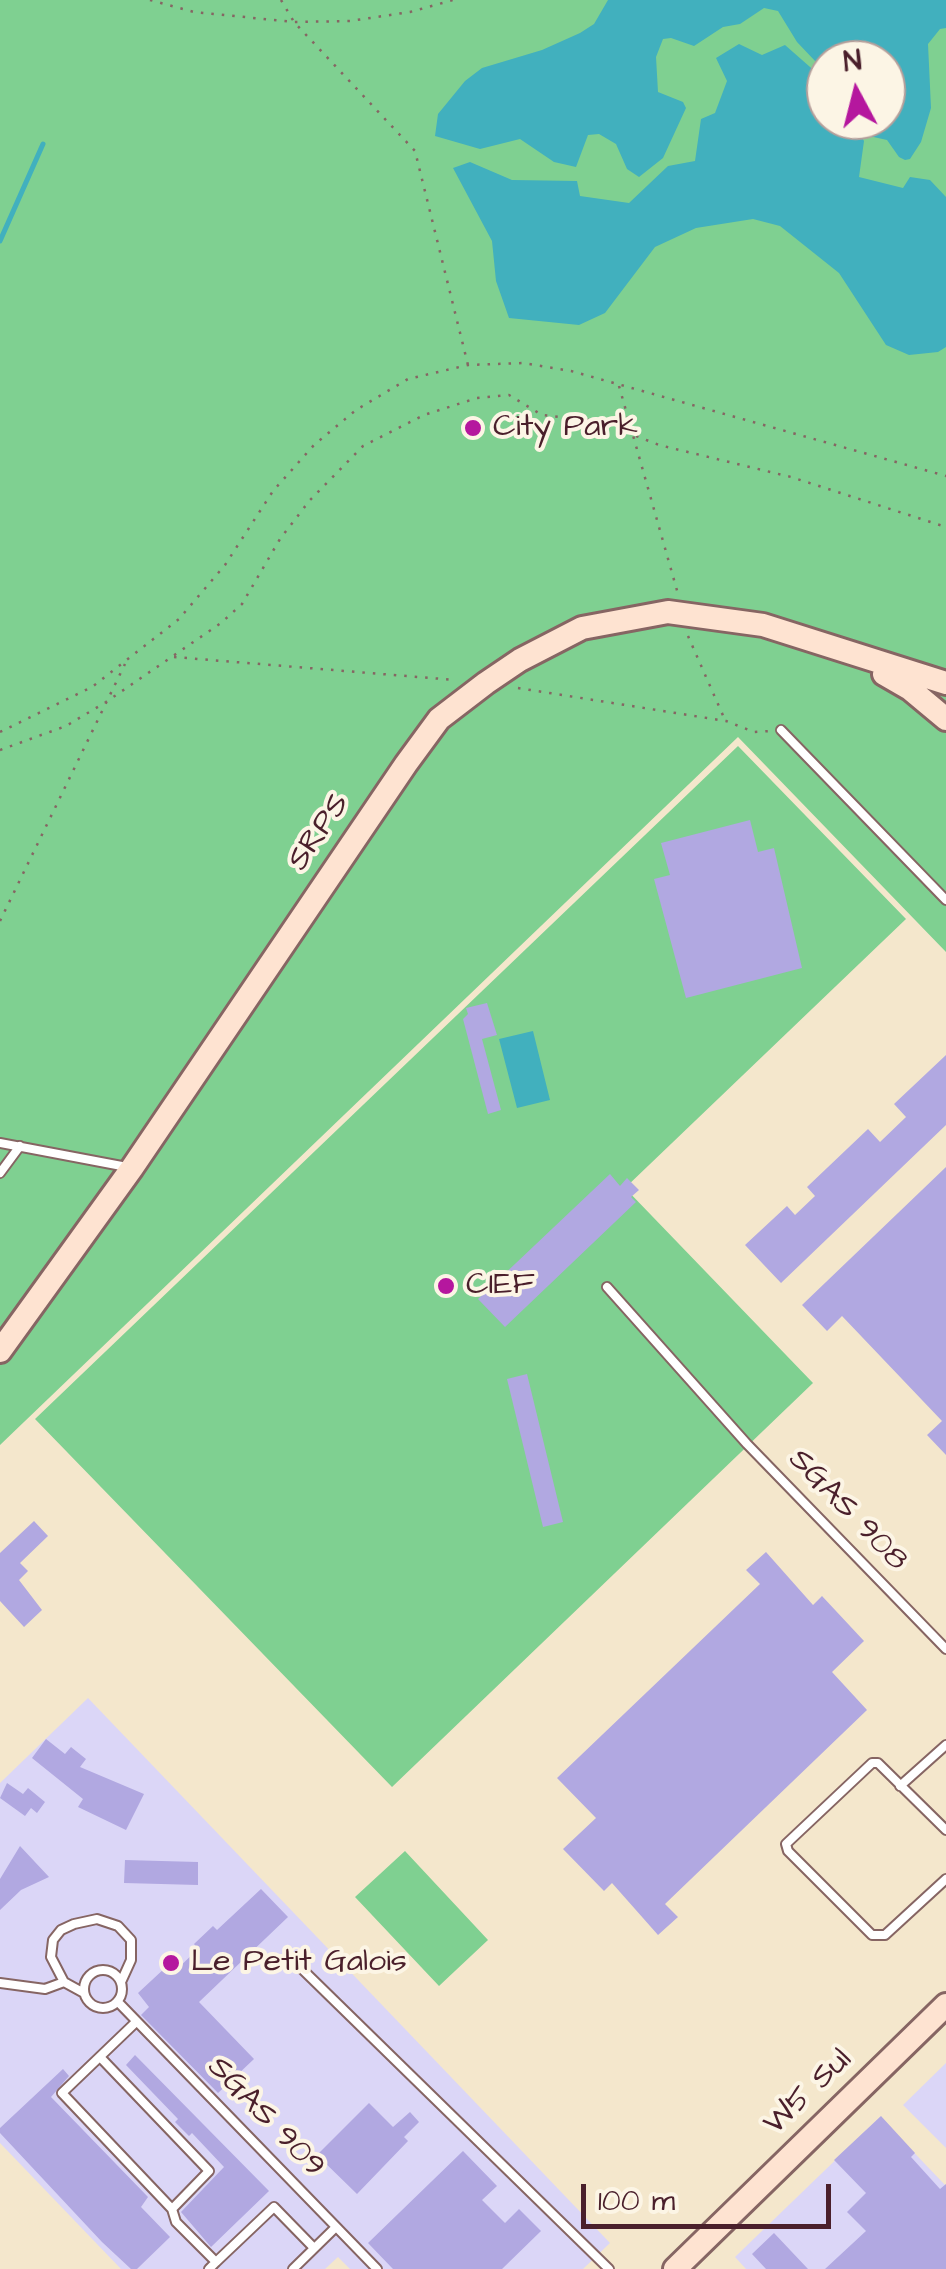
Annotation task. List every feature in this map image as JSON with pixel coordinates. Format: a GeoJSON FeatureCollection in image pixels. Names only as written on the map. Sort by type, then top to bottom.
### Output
{"type":"FeatureCollection","features":[{"type":"Feature","properties":{"kind":"main road","name":"SRPS"},"geometry":{"type":"LineString","coordinates":[[0,1350],[132,1168],[439,718],[486,682],[582,628],[619,619],[683,613],[762,626],[946,683]]}},
{"type":"Feature","properties":{"kind":"main road","name":"SRPS"},"geometry":{"type":"LineString","coordinates":[[851,654],[910,689],[946,720]]}},
{"type":"Feature","properties":{"kind":"main road","name":"W5 Sul"},"geometry":{"type":"LineString","coordinates":[[680,2267],[944,2008]]}},
{"type":"Feature","properties":{"kind":"lane"},"geometry":{"type":"LineString","coordinates":[[781,730],[946,900]]}},
{"type":"Feature","properties":{"kind":"lane"},"geometry":{"type":"LineString","coordinates":[[0,1143],[132,1168]]}},
{"type":"Feature","properties":{"kind":"lane"},"geometry":{"type":"LineString","coordinates":[[0,1172],[20,1146]]}},
{"type":"Feature","properties":{"kind":"lane","name":"SGAS 908"},"geometry":{"type":"LineString","coordinates":[[606,1287],[755,1451],[946,1648]]}},
{"type":"Feature","properties":{"kind":"lane"},"geometry":{"type":"LineString","coordinates":[[900,1786],[946,1745]]}},
{"type":"Feature","properties":{"kind":"lane"},"geometry":{"type":"LineString","coordinates":[[946,1830],[878,1764],[870,1764],[787,1839],[788,1852],[872,1935],[885,1934],[946,1879]]}},
{"type":"Feature","properties":{"kind":"lane"},"geometry":{"type":"LineString","coordinates":[[84,1993],[64,1982],[51,1957],[53,1940],[60,1930],[97,1918],[118,1926],[131,1940],[131,1960],[121,1982],[118,2002],[105,2009],[86,2000],[86,1979],[97,1971],[111,1972],[121,1982]]}},
{"type":"Feature","properties":{"kind":"lane"},"geometry":{"type":"LineString","coordinates":[[303,1970],[608,2269]]}},
{"type":"Feature","properties":{"kind":"lane"},"geometry":{"type":"LineString","coordinates":[[0,1983],[45,1988],[64,1982]]}},
{"type":"Feature","properties":{"kind":"lane","name":"SGAS 909"},"geometry":{"type":"LineString","coordinates":[[118,2002],[376,2269]]}},
{"type":"Feature","properties":{"kind":"lane"},"geometry":{"type":"LineString","coordinates":[[136,2022],[62,2093],[172,2209],[176,2222],[213,2266],[274,2207],[314,2248]]}},
{"type":"Feature","properties":{"kind":"lane"},"geometry":{"type":"LineString","coordinates":[[100,2057],[209,2171],[172,2209]]}},
{"type":"Feature","properties":{"kind":"lane"},"geometry":{"type":"LineString","coordinates":[[293,2269],[336,2227]]}},
{"type":"Feature","properties":{"kind":"path"},"geometry":{"type":"LineString","coordinates":[[150,0],[194,12],[294,22],[350,21],[410,12],[453,0]]}},
{"type":"Feature","properties":{"kind":"path"},"geometry":{"type":"LineString","coordinates":[[280,0],[294,22],[415,151],[468,365]]}},
{"type":"Feature","properties":{"kind":"path"},"geometry":{"type":"LineString","coordinates":[[0,732],[74,697],[126,663],[179,619],[224,564],[273,491],[314,445],[356,410],[408,379],[468,365],[522,363],[618,384],[946,476]]}},
{"type":"Feature","properties":{"kind":"path"},"geometry":{"type":"LineString","coordinates":[[618,384],[685,629],[726,722]]}},
{"type":"Feature","properties":{"kind":"path"},"geometry":{"type":"LineString","coordinates":[[0,750],[66,726],[222,623],[242,604],[280,539],[341,465],[362,446],[424,415],[477,398],[509,395],[542,415],[598,422],[659,445],[792,477],[946,527]]}},
{"type":"Feature","properties":{"kind":"path"},"geometry":{"type":"LineString","coordinates":[[172,656],[486,682],[726,722],[754,732],[781,730]]}},
{"type":"Feature","properties":{"kind":"path"},"geometry":{"type":"LineString","coordinates":[[0,920],[126,663]]}},
{"type":"Feature","properties":{"kind":"shaded area","name":"Le Petit Galois"},"geometry":{"type":"Polygon","coordinates":[[[88,1698],[610,2243],[583,2269],[350,2269],[338,2257],[325,2269],[121,2269],[0,2143],[0,1783],[88,1698]]]}},
{"type":"Feature","properties":{"kind":"shaded area"},"geometry":{"type":"Polygon","coordinates":[[[946,2063],[946,2148],[903,2105],[946,2063]]]}},
{"type":"Feature","properties":{"kind":"shaded area"},"geometry":{"type":"Polygon","coordinates":[[[880,2117],[946,2186],[899,2269],[746,2269],[735,2257],[880,2117]]]}},
{"type":"Feature","properties":{"kind":"green space","name":"City Park"},"geometry":{"type":"Polygon","coordinates":[[[0,0],[946,0],[946,952],[738,737],[0,1445],[0,0]]]}},
{"type":"Feature","properties":{"kind":"green space","name":"CIEF"},"geometry":{"type":"Polygon","coordinates":[[[738,746],[906,919],[625,1188],[813,1383],[392,1787],[35,1419],[738,746]]]}},
{"type":"Feature","properties":{"kind":"green space"},"geometry":{"type":"Polygon","coordinates":[[[405,1851],[488,1940],[439,1986],[355,1897],[405,1851]]]}},
{"type":"Feature","properties":{"kind":"water"},"geometry":{"type":"Polygon","coordinates":[[[608,0],[946,0],[946,28],[940,29],[928,44],[931,108],[921,142],[910,159],[899,157],[887,140],[906,140],[906,40],[806,40],[806,51],[778,11],[764,8],[694,46],[663,39],[656,57],[658,92],[683,102],[686,108],[663,158],[639,177],[627,169],[616,144],[599,134],[588,135],[576,167],[554,162],[520,139],[480,149],[435,136],[438,114],[465,81],[482,68],[542,50],[594,24],[608,0]]]}},
{"type":"Feature","properties":{"kind":"water"},"geometry":{"type":"Polygon","coordinates":[[[739,44],[762,55],[785,45],[806,63],[806,140],[863,140],[859,177],[903,188],[910,177],[930,180],[946,197],[946,347],[938,352],[909,355],[886,345],[839,273],[780,226],[753,219],[696,228],[655,247],[605,313],[579,325],[509,318],[496,281],[492,241],[453,168],[470,162],[512,180],[577,181],[580,196],[629,203],[668,166],[695,161],[701,119],[715,113],[727,81],[716,58],[739,44]]]}},
{"type":"Feature","properties":{"kind":"water"},"geometry":{"type":"Polygon","coordinates":[[[533,1031],[550,1100],[517,1108],[499,1039],[533,1031]]]}},
{"type":"Feature","properties":{"kind":"building"},"geometry":{"type":"Polygon","coordinates":[[[750,820],[758,852],[774,848],[802,968],[686,998],[654,879],[670,875],[661,843],[750,820]]]}},
{"type":"Feature","properties":{"kind":"building"},"geometry":{"type":"Polygon","coordinates":[[[487,1003],[497,1035],[482,1039],[501,1110],[488,1114],[463,1019],[468,1014],[466,1008],[487,1003]]]}},
{"type":"Feature","properties":{"kind":"building"},"geometry":{"type":"Polygon","coordinates":[[[946,1055],[946,1125],[781,1283],[745,1245],[787,1206],[795,1215],[815,1196],[807,1187],[868,1129],[880,1142],[906,1117],[894,1104],[946,1055]]]}},
{"type":"Feature","properties":{"kind":"building"},"geometry":{"type":"Polygon","coordinates":[[[946,1167],[946,1455],[927,1435],[942,1421],[842,1316],[827,1331],[802,1305],[946,1167]]]}},
{"type":"Feature","properties":{"kind":"building"},"geometry":{"type":"Polygon","coordinates":[[[610,1174],[620,1186],[627,1178],[639,1190],[631,1197],[636,1202],[505,1327],[478,1299],[610,1174]]]}},
{"type":"Feature","properties":{"kind":"building"},"geometry":{"type":"Polygon","coordinates":[[[527,1374],[563,1522],[543,1527],[507,1379],[527,1374]]]}},
{"type":"Feature","properties":{"kind":"building"},"geometry":{"type":"Polygon","coordinates":[[[34,1521],[48,1536],[20,1563],[28,1571],[19,1580],[42,1610],[24,1627],[0,1601],[0,1553],[34,1521]]]}},
{"type":"Feature","properties":{"kind":"building"},"geometry":{"type":"Polygon","coordinates":[[[766,1552],[813,1605],[822,1596],[864,1641],[832,1672],[867,1710],[665,1904],[678,1917],[658,1935],[612,1883],[604,1891],[563,1849],[596,1818],[557,1778],[760,1584],[746,1570],[766,1552]]]}},
{"type":"Feature","properties":{"kind":"building"},"geometry":{"type":"Polygon","coordinates":[[[46,1739],[65,1754],[71,1747],[86,1759],[80,1767],[144,1794],[126,1830],[78,1807],[83,1799],[32,1758],[46,1739]]]}},
{"type":"Feature","properties":{"kind":"building"},"geometry":{"type":"Polygon","coordinates":[[[7,1783],[23,1794],[28,1788],[45,1802],[37,1813],[31,1808],[25,1816],[0,1798],[7,1783]]]}},
{"type":"Feature","properties":{"kind":"building"},"geometry":{"type":"Polygon","coordinates":[[[20,1846],[49,1877],[21,1890],[0,1910],[0,1879],[20,1846]]]}},
{"type":"Feature","properties":{"kind":"building"},"geometry":{"type":"Polygon","coordinates":[[[125,1860],[198,1862],[198,1885],[124,1883],[125,1860]]]}},
{"type":"Feature","properties":{"kind":"building"},"geometry":{"type":"Polygon","coordinates":[[[261,1889],[288,1917],[199,2002],[254,2059],[218,2093],[141,2015],[149,2007],[138,1993],[166,1967],[172,1974],[198,1949],[194,1944],[213,1926],[217,1930],[261,1889]]]}},
{"type":"Feature","properties":{"kind":"building"},"geometry":{"type":"Polygon","coordinates":[[[135,2055],[269,2191],[211,2247],[181,2212],[224,2167],[192,2133],[189,2136],[175,2122],[178,2119],[126,2065],[135,2055]]]}},
{"type":"Feature","properties":{"kind":"building"},"geometry":{"type":"Polygon","coordinates":[[[63,2069],[69,2076],[51,2097],[148,2197],[141,2207],[170,2237],[137,2269],[131,2269],[102,2242],[0,2133],[0,2128],[63,2069]]]}},
{"type":"Feature","properties":{"kind":"building"},"geometry":{"type":"Polygon","coordinates":[[[369,2103],[393,2127],[410,2112],[419,2122],[404,2137],[408,2141],[357,2194],[317,2155],[369,2103]]]}},
{"type":"Feature","properties":{"kind":"building"},"geometry":{"type":"Polygon","coordinates":[[[881,2116],[915,2153],[911,2157],[940,2189],[946,2184],[946,2269],[825,2269],[866,2231],[847,2212],[866,2193],[834,2160],[881,2116]]]}},
{"type":"Feature","properties":{"kind":"building"},"geometry":{"type":"Polygon","coordinates":[[[463,2151],[497,2186],[482,2200],[505,2223],[519,2209],[541,2231],[502,2269],[393,2269],[368,2243],[463,2151]]]}},
{"type":"Feature","properties":{"kind":"building"},"geometry":{"type":"Polygon","coordinates":[[[774,2233],[808,2269],[766,2269],[752,2254],[774,2233]]]}},
{"type":"Feature","properties":{"kind":"waterway"},"geometry":{"type":"LineString","coordinates":[[0,241],[43,144]]}},
{"type":"Feature","properties":{"kind":"place","name":"City Park"},"geometry":{"type":"Point","coordinates":[473,428]}},
{"type":"Feature","properties":{"kind":"place","name":"CIEF"},"geometry":{"type":"Point","coordinates":[446,1286]}},
{"type":"Feature","properties":{"kind":"place","name":"Le Petit Galois"},"geometry":{"type":"Point","coordinates":[171,1963]}}]}
